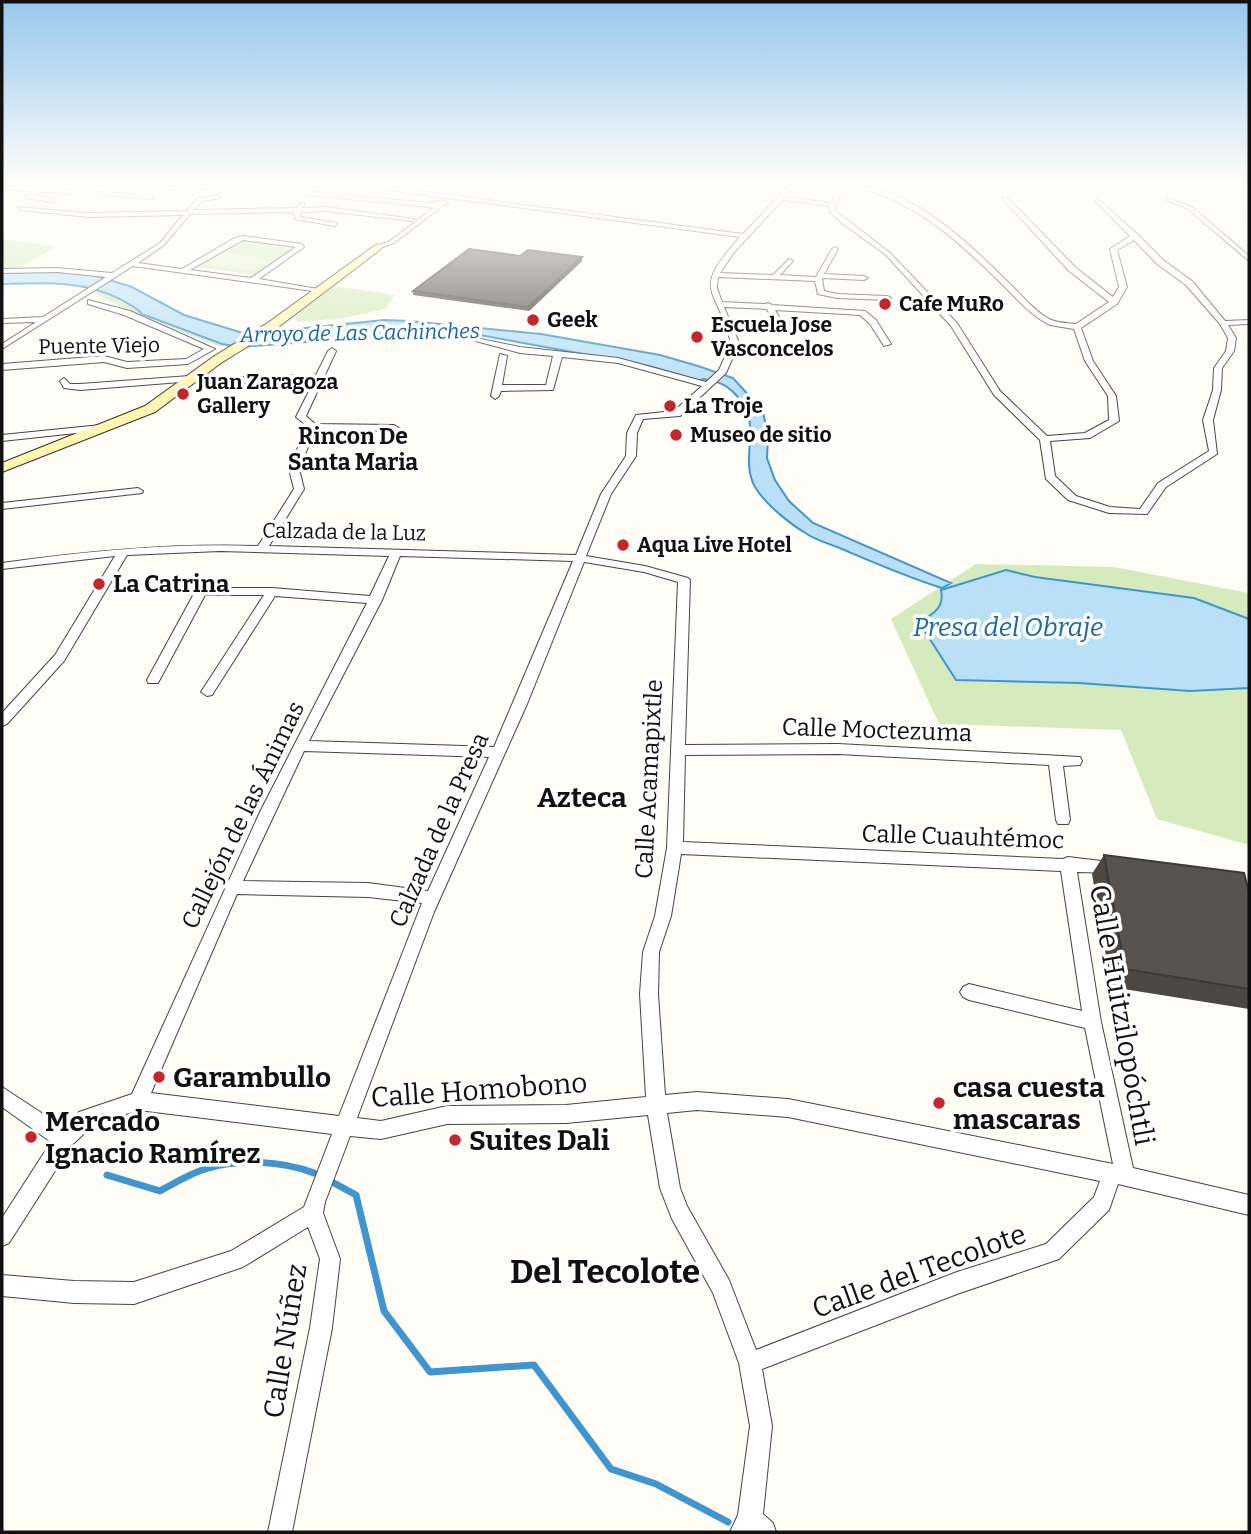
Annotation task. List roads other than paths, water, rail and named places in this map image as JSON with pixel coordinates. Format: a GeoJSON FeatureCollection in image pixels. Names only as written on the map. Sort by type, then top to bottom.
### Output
{"type":"FeatureCollection","features":[{"type":"Feature","properties":{"kind":"main road"},"geometry":{"type":"LineString","coordinates":[[2,468],[150,409],[217,360],[271,326],[367,255]]}},
{"type":"Feature","properties":{"kind":"street"},"geometry":{"type":"LineString","coordinates":[[2,347],[144,255]]}},
{"type":"Feature","properties":{"kind":"street"},"geometry":{"type":"LineString","coordinates":[[186,269],[210,255]]}},
{"type":"Feature","properties":{"kind":"street"},"geometry":{"type":"LineString","coordinates":[[256,278],[290,255]]}},
{"type":"Feature","properties":{"kind":"street"},"geometry":{"type":"LineString","coordinates":[[476,340],[558,355],[618,361],[708,384],[723,371],[735,343],[712,286],[714,275],[730,255]]}},
{"type":"Feature","properties":{"kind":"street"},"geometry":{"type":"LineString","coordinates":[[832,255],[818,278],[821,292],[887,298]]}},
{"type":"Feature","properties":{"kind":"street"},"geometry":{"type":"LineString","coordinates":[[889,255],[954,325],[997,393],[1045,439],[1050,477],[1072,498],[1109,510],[1143,512],[1162,485],[1214,452],[1208,420],[1217,390],[1218,368],[1230,351],[1232,338],[1223,323],[1189,284],[1153,255]]}},
{"type":"Feature","properties":{"kind":"street"},"geometry":{"type":"LineString","coordinates":[[976,255],[1031,308],[1050,322],[1077,327],[1114,302],[1123,287],[1115,255]]}},
{"type":"Feature","properties":{"kind":"street"},"geometry":{"type":"LineString","coordinates":[[1058,255],[1072,269],[1114,302]]}},
{"type":"Feature","properties":{"kind":"street"},"geometry":{"type":"LineString","coordinates":[[775,277],[789,261]]}},
{"type":"Feature","properties":{"kind":"street"},"geometry":{"type":"LineString","coordinates":[[136,262],[323,288]]}},
{"type":"Feature","properties":{"kind":"street"},"geometry":{"type":"LineString","coordinates":[[2,271],[57,270],[111,277]]}},
{"type":"Feature","properties":{"kind":"street"},"geometry":{"type":"LineString","coordinates":[[714,275],[864,278]]}},
{"type":"Feature","properties":{"kind":"street","name":"Puente Viejo"},"geometry":{"type":"LineString","coordinates":[[2,367],[104,359],[127,365],[188,361],[211,349],[127,313],[91,302]]}},
{"type":"Feature","properties":{"kind":"street"},"geometry":{"type":"LineString","coordinates":[[721,304],[862,313],[873,322],[887,344]]}},
{"type":"Feature","properties":{"kind":"street"},"geometry":{"type":"LineString","coordinates":[[768,305],[780,326],[828,329]]}},
{"type":"Feature","properties":{"kind":"street"},"geometry":{"type":"LineString","coordinates":[[2,321],[44,318]]}},
{"type":"Feature","properties":{"kind":"street"},"geometry":{"type":"LineString","coordinates":[[1223,323],[1249,322]]}},
{"type":"Feature","properties":{"kind":"street"},"geometry":{"type":"LineString","coordinates":[[1045,439],[1087,436],[1114,421],[1112,396],[1089,361],[1077,327]]}},
{"type":"Feature","properties":{"kind":"street"},"geometry":{"type":"LineString","coordinates":[[332,351],[301,417],[311,428],[394,428]]}},
{"type":"Feature","properties":{"kind":"street"},"geometry":{"type":"LineString","coordinates":[[503,356],[496,392],[550,388],[558,355]]}},
{"type":"Feature","properties":{"kind":"street","name":"Puente Viejo"},"geometry":{"type":"LineString","coordinates":[[196,356],[217,360]]}},
{"type":"Feature","properties":{"kind":"street"},"geometry":{"type":"LineString","coordinates":[[64,381],[68,386],[80,387],[190,379]]}},
{"type":"Feature","properties":{"kind":"street"},"geometry":{"type":"LineString","coordinates":[[242,380],[318,379]]}},
{"type":"Feature","properties":{"kind":"street","name":"Calzada de la Presa"},"geometry":{"type":"LineString","coordinates":[[346,1124],[432,898],[563,603],[606,494],[631,456],[632,433],[639,417],[677,414],[708,384]]}},
{"type":"Feature","properties":{"kind":"street"},"geometry":{"type":"LineString","coordinates":[[2,438],[101,428]]}},
{"type":"Feature","properties":{"kind":"street"},"geometry":{"type":"LineString","coordinates":[[261,550],[298,494],[294,469],[311,428]]}},
{"type":"Feature","properties":{"kind":"street"},"geometry":{"type":"LineString","coordinates":[[2,506],[138,491]]}},
{"type":"Feature","properties":{"kind":"street","name":"Calzada de la Luz"},"geometry":{"type":"LineString","coordinates":[[2,566],[123,552],[193,548],[396,552],[579,558],[645,569],[684,580]]}},
{"type":"Feature","properties":{"kind":"street"},"geometry":{"type":"LineString","coordinates":[[2,721],[66,650],[123,552]]}},
{"type":"Feature","properties":{"kind":"street","name":"Callejón de las Ánimas"},"geometry":{"type":"LineString","coordinates":[[138,1101],[232,887],[300,746],[376,600],[396,552]]}},
{"type":"Feature","properties":{"kind":"street","name":"Calle Acamapixtle"},"geometry":{"type":"LineString","coordinates":[[684,580],[675,848],[663,916],[651,952],[649,994],[656,1101],[670,1188],[679,1212],[722,1287],[750,1363],[761,1426],[752,1528]]}},
{"type":"Feature","properties":{"kind":"street"},"geometry":{"type":"LineString","coordinates":[[153,680],[201,591],[272,592],[376,600]]}},
{"type":"Feature","properties":{"kind":"street"},"geometry":{"type":"LineString","coordinates":[[207,692],[272,592]]}},
{"type":"Feature","properties":{"kind":"street"},"geometry":{"type":"LineString","coordinates":[[300,746],[498,752]]}},
{"type":"Feature","properties":{"kind":"street","name":"Calle Moctezuma"},"geometry":{"type":"LineString","coordinates":[[678,750],[838,749],[1075,761]]}},
{"type":"Feature","properties":{"kind":"street"},"geometry":{"type":"LineString","coordinates":[[1055,761],[1063,820]]}},
{"type":"Feature","properties":{"kind":"street","name":"Calle Cuauhtémoc"},"geometry":{"type":"LineString","coordinates":[[675,848],[1068,863],[1133,869]]}},
{"type":"Feature","properties":{"kind":"street","name":"Calle Huitzilopóchtli"},"geometry":{"type":"LineString","coordinates":[[1068,863],[1119,1175]]}},
{"type":"Feature","properties":{"kind":"street"},"geometry":{"type":"LineString","coordinates":[[232,887],[368,890],[432,898]]}},
{"type":"Feature","properties":{"kind":"street"},"geometry":{"type":"LineString","coordinates":[[970,992],[1093,1021]]}},
{"type":"Feature","properties":{"kind":"street"},"geometry":{"type":"LineString","coordinates":[[2,1096],[64,1139]]}},
{"type":"Feature","properties":{"kind":"street"},"geometry":{"type":"LineString","coordinates":[[2,1236],[64,1139],[86,1119],[138,1101]]}},
{"type":"Feature","properties":{"kind":"street","name":"Calle Homobono"},"geometry":{"type":"LineString","coordinates":[[138,1101],[381,1130],[447,1115],[501,1117],[566,1114],[656,1101],[734,1102],[788,1108],[1119,1175],[1249,1205]]}},
{"type":"Feature","properties":{"kind":"street"},"geometry":{"type":"LineString","coordinates":[[2,1285],[74,1292],[134,1293],[236,1260],[313,1213],[346,1124]]}},
{"type":"Feature","properties":{"kind":"street","name":"Calle del Tecolote"},"geometry":{"type":"LineString","coordinates":[[750,1363],[957,1283],[1052,1252],[1102,1203],[1119,1175]]}},
{"type":"Feature","properties":{"kind":"street","name":"Calle Núñez"},"geometry":{"type":"LineString","coordinates":[[280,1532],[321,1328],[330,1259],[313,1213]]}},
{"type":"Feature","properties":{"kind":"water","name":"Arroyo de Las Cachinches"},"geometry":{"type":"Polygon","coordinates":[[[2,273],[87,273],[132,287],[184,315],[246,334],[384,320],[409,321],[541,334],[660,355],[733,378],[763,411],[768,439],[767,458],[775,480],[789,501],[813,523],[951,583],[942,588],[891,570],[815,539],[778,513],[759,493],[750,475],[749,417],[744,406],[732,391],[717,382],[703,379],[700,381],[649,366],[474,334],[437,332],[240,347],[222,344],[142,314],[120,299],[91,288],[62,284],[2,284],[2,273]]]}},
{"type":"Feature","properties":{"kind":"water","name":"Presa del Obraje"},"geometry":{"type":"Polygon","coordinates":[[[1006,570],[1035,577],[1194,598],[1249,619],[1249,688],[1190,691],[1079,683],[956,680],[919,622],[933,614],[939,606],[941,590],[1006,570]]]}},
{"type":"Feature","properties":{"kind":"waterway"},"geometry":{"type":"LineString","coordinates":[[107,1175],[160,1191],[199,1171],[231,1163],[260,1162],[314,1173]]}},
{"type":"Feature","properties":{"kind":"waterway"},"geometry":{"type":"LineString","coordinates":[[334,1183],[356,1195],[384,1311],[430,1372],[534,1365],[611,1469],[656,1484],[728,1522]]}},
{"type":"Feature","properties":{"kind":"place","name":"Cafe MuRo"},"geometry":{"type":"Point","coordinates":[885,304]}},
{"type":"Feature","properties":{"kind":"place","name":"Geek"},"geometry":{"type":"Point","coordinates":[533,320]}},
{"type":"Feature","properties":{"kind":"place","name":"Escuela Jose Vasconcelos"},"geometry":{"type":"Point","coordinates":[697,337]}},
{"type":"Feature","properties":{"kind":"place","name":"Juan Zaragoza Gallery"},"geometry":{"type":"Point","coordinates":[183,394]}},
{"type":"Feature","properties":{"kind":"place","name":"La Troje"},"geometry":{"type":"Point","coordinates":[670,406]}},
{"type":"Feature","properties":{"kind":"place","name":"Museo de sitio"},"geometry":{"type":"Point","coordinates":[676,435]}},
{"type":"Feature","properties":{"kind":"place","name":"Aqua Live Hotel"},"geometry":{"type":"Point","coordinates":[623,545]}},
{"type":"Feature","properties":{"kind":"place","name":"La Catrina"},"geometry":{"type":"Point","coordinates":[99,584]}},
{"type":"Feature","properties":{"kind":"place","name":"Garambullo"},"geometry":{"type":"Point","coordinates":[159,1077]}},
{"type":"Feature","properties":{"kind":"place","name":"casa cuesta mascaras"},"geometry":{"type":"Point","coordinates":[939,1103]}},
{"type":"Feature","properties":{"kind":"place","name":"Mercado Ignacio Ramírez"},"geometry":{"type":"Point","coordinates":[31,1137]}},
{"type":"Feature","properties":{"kind":"place","name":"Suites Dali"},"geometry":{"type":"Point","coordinates":[455,1140]}},
{"type":"Feature","properties":{"kind":"district","name":"Rincon De Santa Maria"},"geometry":{"type":"Point","coordinates":[353,449]}},
{"type":"Feature","properties":{"kind":"district","name":"Azteca"},"geometry":{"type":"Point","coordinates":[582,797]}},
{"type":"Feature","properties":{"kind":"district","name":"Del Tecolote"},"geometry":{"type":"Point","coordinates":[605,1272]}}]}
